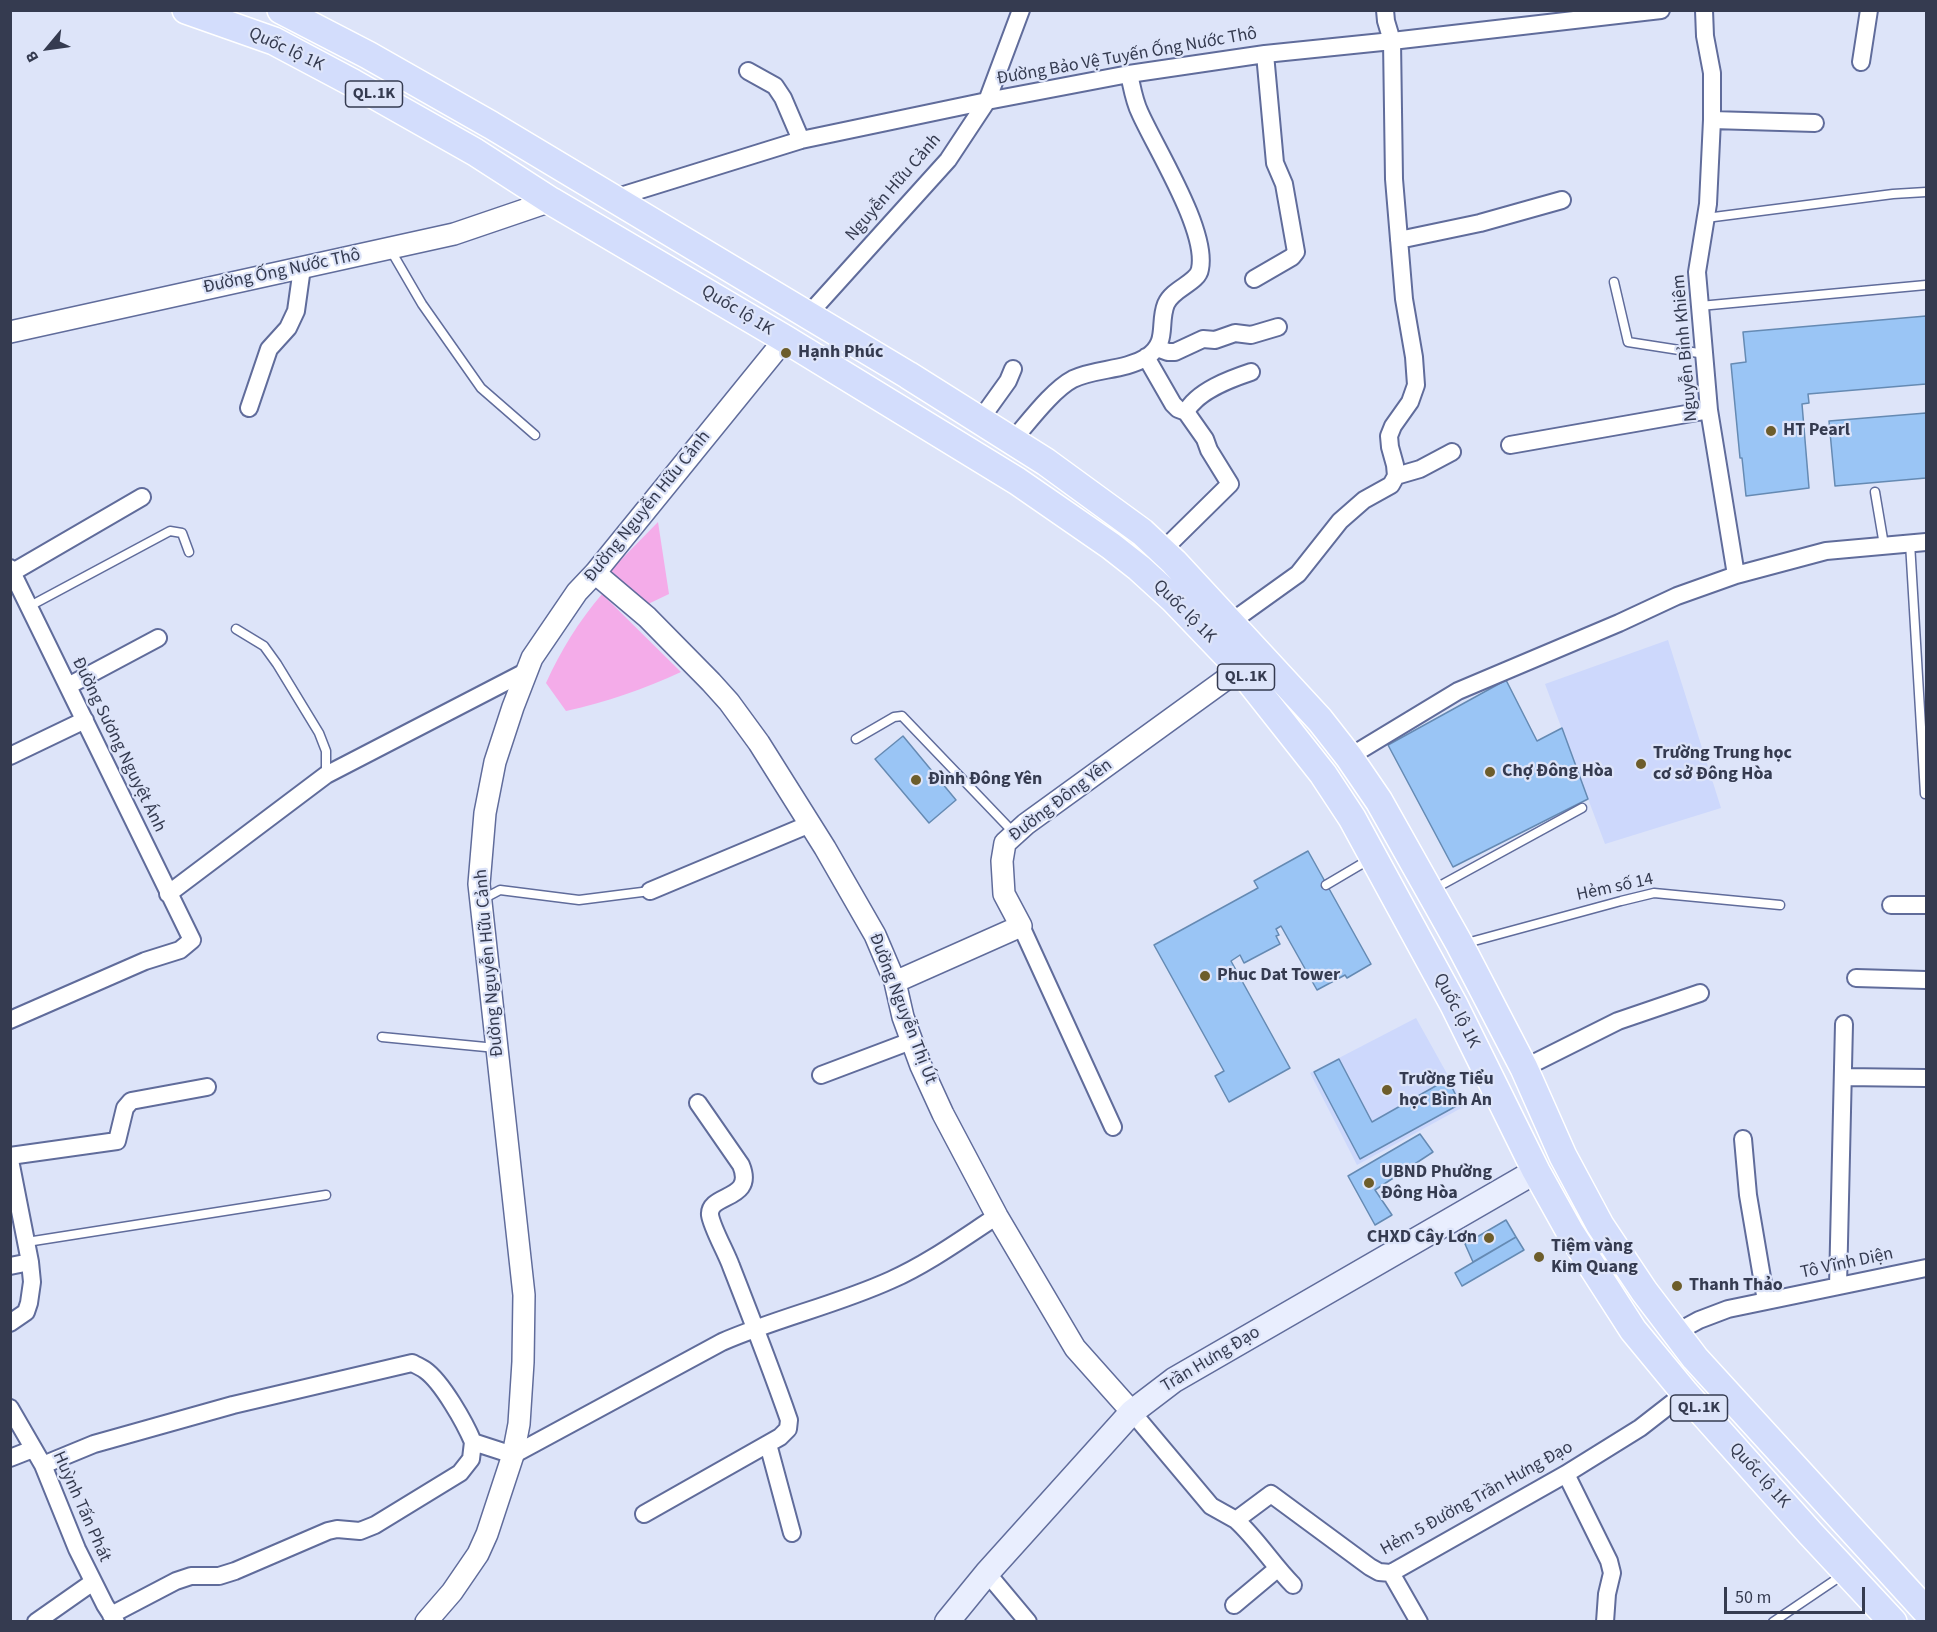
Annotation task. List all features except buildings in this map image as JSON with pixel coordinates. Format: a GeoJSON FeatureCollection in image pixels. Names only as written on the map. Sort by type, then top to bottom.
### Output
{"type":"FeatureCollection","features":[{"type":"Feature","properties":{"kind":"main road","name":"Quốc lộ 1K"},"geometry":{"type":"LineString","coordinates":[[281,10],[368,55],[491,125],[980,420],[1046,462],[1122,518],[1162,551],[1231,622],[1320,720],[1379,801],[1460,945],[1524,1068],[1563,1156],[1600,1225],[1644,1291],[1695,1358],[1926,1611]]}},
{"type":"Feature","properties":{"kind":"main road","name":"Quốc lộ 1K"},"geometry":{"type":"LineString","coordinates":[[187,11],[274,41],[353,82],[475,152],[551,201],[1017,481],[1111,546],[1173,599],[1240,669],[1323,774],[1352,818],[1454,1005],[1536,1171],[1599,1280],[1649,1352],[1893,1622]]}},
{"type":"Feature","properties":{"kind":"main road"},"geometry":{"type":"LineString","coordinates":[[1323,774],[1349,757]]}},
{"type":"Feature","properties":{"kind":"main road"},"geometry":{"type":"LineString","coordinates":[[1536,1171],[1563,1156]]}},
{"type":"Feature","properties":{"kind":"main road","name":"Trần Hưng Đạo"},"geometry":{"type":"LineString","coordinates":[[947,1622],[987,1573],[1132,1412],[1174,1380],[1536,1171]]}},
{"type":"Feature","properties":{"kind":"main road"},"geometry":{"type":"LineString","coordinates":[[1649,1352],[1675,1333]]}},
{"type":"Feature","properties":{"kind":"street"},"geometry":{"type":"LineString","coordinates":[[1231,622],[1298,574],[1340,521],[1364,500],[1390,485],[1396,476],[1389,447],[1389,436],[1393,426],[1410,402],[1416,385],[1414,357],[1404,299],[1399,240],[1394,179],[1392,41],[1385,10]]}},
{"type":"Feature","properties":{"kind":"street","name":"Đường Bảo Vệ Tuyến Ống Nước Thô"},"geometry":{"type":"LineString","coordinates":[[611,199],[801,140],[1129,74],[1265,54],[1661,10]]}},
{"type":"Feature","properties":{"kind":"street","name":"Nguyễn Bỉnh Khiêm"},"geometry":{"type":"LineString","coordinates":[[1704,10],[1712,73],[1712,120],[1708,204],[1697,272],[1709,410],[1736,574]]}},
{"type":"Feature","properties":{"kind":"street"},"geometry":{"type":"LineString","coordinates":[[1861,62],[1869,10]]}},
{"type":"Feature","properties":{"kind":"street","name":"Nguyễn Hữu Cảnh"},"geometry":{"type":"LineString","coordinates":[[808,315],[948,160],[987,101],[1018,12]]}},
{"type":"Feature","properties":{"kind":"street"},"geometry":{"type":"LineString","coordinates":[[1254,279],[1292,257],[1296,252],[1284,184],[1275,164],[1265,54]]}},
{"type":"Feature","properties":{"kind":"street"},"geometry":{"type":"LineString","coordinates":[[748,71],[775,86],[783,98],[801,140]]}},
{"type":"Feature","properties":{"kind":"street"},"geometry":{"type":"LineString","coordinates":[[1129,74],[1139,111],[1173,177],[1195,230],[1200,254],[1200,270],[1195,278],[1171,296],[1166,305],[1162,335],[1152,352]]}},
{"type":"Feature","properties":{"kind":"street"},"geometry":{"type":"LineString","coordinates":[[1712,120],[1815,123]]}},
{"type":"Feature","properties":{"kind":"street"},"geometry":{"type":"LineString","coordinates":[[1399,240],[1480,223],[1562,200]]}},
{"type":"Feature","properties":{"kind":"street","name":"Đường Ống Nước Thô"},"geometry":{"type":"LineString","coordinates":[[10,332],[470,230],[520,210],[551,201]]}},
{"type":"Feature","properties":{"kind":"street"},"geometry":{"type":"LineString","coordinates":[[249,408],[268,350],[288,328],[296,311],[302,268]]}},
{"type":"Feature","properties":{"kind":"street"},"geometry":{"type":"LineString","coordinates":[[1012,441],[1050,398],[1072,380],[1113,369],[1152,352],[1175,352],[1203,339],[1215,340],[1235,333],[1251,335],[1278,327]]}},
{"type":"Feature","properties":{"kind":"street","name":"Đường Nguyễn Hữu Cảnh"},"geometry":{"type":"LineString","coordinates":[[426,1622],[452,1592],[478,1554],[487,1534],[513,1455],[519,1424],[524,1295],[479,884],[485,813],[495,762],[532,658],[577,592],[595,573],[784,339]]}},
{"type":"Feature","properties":{"kind":"street"},"geometry":{"type":"LineString","coordinates":[[1152,352],[1173,404],[1186,412],[1205,439],[1209,450],[1230,484],[1162,551]]}},
{"type":"Feature","properties":{"kind":"street"},"geometry":{"type":"LineString","coordinates":[[980,420],[1008,381],[1013,369]]}},
{"type":"Feature","properties":{"kind":"street"},"geometry":{"type":"LineString","coordinates":[[1186,412],[1195,400],[1211,390],[1230,379],[1251,372]]}},
{"type":"Feature","properties":{"kind":"street"},"geometry":{"type":"LineString","coordinates":[[1510,445],[1709,410]]}},
{"type":"Feature","properties":{"kind":"street"},"geometry":{"type":"LineString","coordinates":[[1396,476],[1420,469],[1452,452]]}},
{"type":"Feature","properties":{"kind":"street"},"geometry":{"type":"LineString","coordinates":[[12,570],[141,497]]}},
{"type":"Feature","properties":{"kind":"street"},"geometry":{"type":"LineString","coordinates":[[1349,757],[1458,691],[1677,596],[1736,574],[1826,551],[1918,542]]}},
{"type":"Feature","properties":{"kind":"street","name":"Đường Sương Nguyệt Ánh"},"geometry":{"type":"LineString","coordinates":[[10,1020],[145,962],[180,950],[192,940],[12,570]]}},
{"type":"Feature","properties":{"kind":"street","name":"Đường Nguyễn Thị Út"},"geometry":{"type":"LineString","coordinates":[[595,573],[647,617],[729,702],[759,743],[876,935],[895,982],[911,1041],[943,1114],[997,1216],[1075,1348],[1132,1412]]}},
{"type":"Feature","properties":{"kind":"street"},"geometry":{"type":"LineString","coordinates":[[68,686],[158,638]]}},
{"type":"Feature","properties":{"kind":"street","name":"Đường Đông Yên"},"geometry":{"type":"LineString","coordinates":[[1021,926],[1004,894],[1002,861],[1005,843],[1026,824],[1240,669]]}},
{"type":"Feature","properties":{"kind":"street"},"geometry":{"type":"LineString","coordinates":[[168,894],[326,775],[527,671]]}},
{"type":"Feature","properties":{"kind":"street"},"geometry":{"type":"LineString","coordinates":[[10,756],[85,720]]}},
{"type":"Feature","properties":{"kind":"street"},"geometry":{"type":"LineString","coordinates":[[650,891],[810,824]]}},
{"type":"Feature","properties":{"kind":"street"},"geometry":{"type":"LineString","coordinates":[[1891,905],[1926,905]]}},
{"type":"Feature","properties":{"kind":"street"},"geometry":{"type":"LineString","coordinates":[[895,982],[1021,926],[1113,1127]]}},
{"type":"Feature","properties":{"kind":"street"},"geometry":{"type":"LineString","coordinates":[[1856,978],[1926,980]]}},
{"type":"Feature","properties":{"kind":"street"},"geometry":{"type":"LineString","coordinates":[[1524,1068],[1618,1021],[1700,993]]}},
{"type":"Feature","properties":{"kind":"street"},"geometry":{"type":"LineString","coordinates":[[1838,1286],[1844,1024]]}},
{"type":"Feature","properties":{"kind":"street"},"geometry":{"type":"LineString","coordinates":[[821,1075],[911,1041]]}},
{"type":"Feature","properties":{"kind":"street"},"geometry":{"type":"LineString","coordinates":[[1843,1077],[1926,1078]]}},
{"type":"Feature","properties":{"kind":"street"},"geometry":{"type":"LineString","coordinates":[[10,1323],[26,1312],[32,1282],[30,1262],[20,1234],[10,1158],[117,1141],[125,1108],[130,1101],[207,1087]]}},
{"type":"Feature","properties":{"kind":"street"},"geometry":{"type":"LineString","coordinates":[[644,1514],[780,1437],[788,1429],[789,1420],[755,1328],[710,1218],[712,1205],[737,1192],[746,1175],[698,1102]]}},
{"type":"Feature","properties":{"kind":"street"},"geometry":{"type":"LineString","coordinates":[[1743,1138],[1748,1195],[1766,1301]]}},
{"type":"Feature","properties":{"kind":"street"},"geometry":{"type":"LineString","coordinates":[[473,1442],[513,1455],[722,1342],[755,1328],[835,1302],[892,1280],[997,1216]]}},
{"type":"Feature","properties":{"kind":"street"},"geometry":{"type":"LineString","coordinates":[[10,1266],[30,1262]]}},
{"type":"Feature","properties":{"kind":"street","name":"Tô Vĩnh Diện"},"geometry":{"type":"LineString","coordinates":[[1675,1333],[1699,1320],[1728,1309],[1926,1268]]}},
{"type":"Feature","properties":{"kind":"street"},"geometry":{"type":"LineString","coordinates":[[43,1465],[94,1444],[232,1405],[412,1363],[435,1379],[458,1413],[473,1442],[471,1459],[460,1473],[375,1525],[360,1531],[337,1529],[328,1531],[236,1571],[219,1576],[191,1576],[176,1581],[113,1618]]}},
{"type":"Feature","properties":{"kind":"street","name":"Hẻm 5 Đường Trần Hưng Đạo"},"geometry":{"type":"LineString","coordinates":[[1236,1520],[1271,1494],[1370,1567],[1379,1572],[1390,1573],[1566,1474],[1640,1428],[1685,1393]]}},
{"type":"Feature","properties":{"kind":"street","name":"Huỳnh Tấn Phát"},"geometry":{"type":"LineString","coordinates":[[10,1408],[43,1465],[77,1550],[113,1618]]}},
{"type":"Feature","properties":{"kind":"street"},"geometry":{"type":"LineString","coordinates":[[1132,1412],[1211,1506],[1244,1527],[1277,1569],[1293,1585]]}},
{"type":"Feature","properties":{"kind":"street"},"geometry":{"type":"LineString","coordinates":[[768,1444],[792,1533]]}},
{"type":"Feature","properties":{"kind":"street"},"geometry":{"type":"LineString","coordinates":[[10,1458],[33,1449]]}},
{"type":"Feature","properties":{"kind":"street"},"geometry":{"type":"LineString","coordinates":[[1566,1474],[1609,1561],[1612,1573],[1607,1594],[1605,1622]]}},
{"type":"Feature","properties":{"kind":"street"},"geometry":{"type":"LineString","coordinates":[[1234,1605],[1277,1569]]}},
{"type":"Feature","properties":{"kind":"street"},"geometry":{"type":"LineString","coordinates":[[987,1573],[1028,1622]]}},
{"type":"Feature","properties":{"kind":"street"},"geometry":{"type":"LineString","coordinates":[[1390,1573],[1419,1622]]}},
{"type":"Feature","properties":{"kind":"street"},"geometry":{"type":"LineString","coordinates":[[36,1622],[93,1582]]}},
{"type":"Feature","properties":{"kind":"lane"},"geometry":{"type":"LineString","coordinates":[[1706,218],[1893,194],[1926,192]]}},
{"type":"Feature","properties":{"kind":"lane"},"geometry":{"type":"LineString","coordinates":[[390,248],[422,304],[481,388],[535,435]]}},
{"type":"Feature","properties":{"kind":"lane"},"geometry":{"type":"LineString","coordinates":[[1614,282],[1628,342],[1705,354]]}},
{"type":"Feature","properties":{"kind":"lane"},"geometry":{"type":"LineString","coordinates":[[1700,306],[1926,285]]}},
{"type":"Feature","properties":{"kind":"lane"},"geometry":{"type":"LineString","coordinates":[[1875,492],[1884,545]]}},
{"type":"Feature","properties":{"kind":"lane"},"geometry":{"type":"LineString","coordinates":[[30,606],[170,531],[182,532],[189,552]]}},
{"type":"Feature","properties":{"kind":"lane"},"geometry":{"type":"LineString","coordinates":[[1918,542],[1926,794]]}},
{"type":"Feature","properties":{"kind":"lane"},"geometry":{"type":"LineString","coordinates":[[236,629],[264,646],[277,664],[319,733],[326,751],[326,775]]}},
{"type":"Feature","properties":{"kind":"lane"},"geometry":{"type":"LineString","coordinates":[[856,739],[894,717],[902,716],[1015,834]]}},
{"type":"Feature","properties":{"kind":"lane"},"geometry":{"type":"LineString","coordinates":[[1431,891],[1582,808]]}},
{"type":"Feature","properties":{"kind":"lane"},"geometry":{"type":"LineString","coordinates":[[1326,885],[1374,857]]}},
{"type":"Feature","properties":{"kind":"lane"},"geometry":{"type":"LineString","coordinates":[[481,900],[500,890],[579,900],[650,891]]}},
{"type":"Feature","properties":{"kind":"lane","name":"Hẻm số 14"},"geometry":{"type":"LineString","coordinates":[[1460,945],[1654,893],[1780,905]]}},
{"type":"Feature","properties":{"kind":"lane"},"geometry":{"type":"LineString","coordinates":[[382,1037],[496,1048]]}},
{"type":"Feature","properties":{"kind":"lane"},"geometry":{"type":"LineString","coordinates":[[20,1234],[326,1195]]}},
{"type":"Feature","properties":{"kind":"lane"},"geometry":{"type":"LineString","coordinates":[[1773,1622],[1847,1572]]}},
{"type":"Feature","properties":{"kind":"shaded area"},"geometry":{"type":"Polygon","coordinates":[[[658,522],[669,594],[646,605],[610,571],[658,522]]]}},
{"type":"Feature","properties":{"kind":"shaded area"},"geometry":{"type":"Polygon","coordinates":[[[602,594],[681,672],[596,704],[566,711],[546,683],[571,636],[602,594]]]}},
{"type":"Feature","properties":{"kind":"shaded area","name":"Trường Trung học cơ sở Đông Hòa"},"geometry":{"type":"Polygon","coordinates":[[[1668,640],[1721,808],[1605,844],[1545,684],[1668,640]]]}},
{"type":"Feature","properties":{"kind":"shaded area","name":"Trường Tiểu học Bình An"},"geometry":{"type":"Polygon","coordinates":[[[1416,1018],[1465,1106],[1357,1165],[1310,1073],[1416,1018]]]}},
{"type":"Feature","properties":{"kind":"place","name":"Hạnh Phúc"},"geometry":{"type":"Point","coordinates":[786,353]}},
{"type":"Feature","properties":{"kind":"place","name":"HT Pearl"},"geometry":{"type":"Point","coordinates":[1771,431]}},
{"type":"Feature","properties":{"kind":"place","name":"Trường Trung học cơ sở Đông Hòa"},"geometry":{"type":"Point","coordinates":[1641,764]}},
{"type":"Feature","properties":{"kind":"place","name":"Chợ Đông Hòa"},"geometry":{"type":"Point","coordinates":[1490,772]}},
{"type":"Feature","properties":{"kind":"place","name":"Đình Đông Yên"},"geometry":{"type":"Point","coordinates":[916,780]}},
{"type":"Feature","properties":{"kind":"place","name":"Phuc Dat Tower"},"geometry":{"type":"Point","coordinates":[1205,976]}},
{"type":"Feature","properties":{"kind":"place","name":"Trường Tiểu học Bình An"},"geometry":{"type":"Point","coordinates":[1387,1090]}},
{"type":"Feature","properties":{"kind":"place","name":"UBND Phường Đông Hòa"},"geometry":{"type":"Point","coordinates":[1369,1183]}},
{"type":"Feature","properties":{"kind":"place","name":"CHXD Cây Lơn"},"geometry":{"type":"Point","coordinates":[1489,1238]}},
{"type":"Feature","properties":{"kind":"place","name":"Tiệm vàng Kim Quang"},"geometry":{"type":"Point","coordinates":[1539,1257]}},
{"type":"Feature","properties":{"kind":"place","name":"Thanh Thảo"},"geometry":{"type":"Point","coordinates":[1677,1286]}}]}
